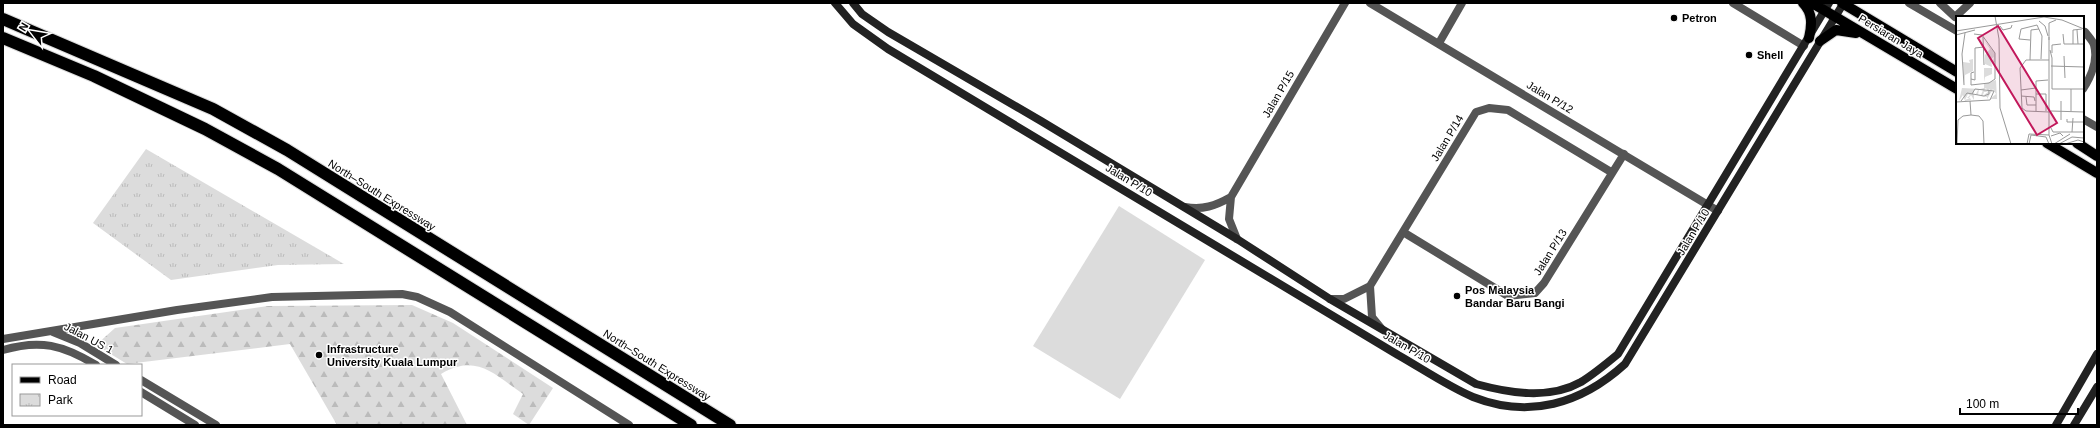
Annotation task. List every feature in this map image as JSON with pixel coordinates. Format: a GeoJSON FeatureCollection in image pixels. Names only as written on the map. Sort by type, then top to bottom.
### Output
{"type":"FeatureCollection","features":[{"type":"Feature","properties":{"kind":"highway","name":"North–South Expressway"},"geometry":{"type":"LineString","coordinates":[[3,19],[213,109],[281,147],[730,425]]}},
{"type":"Feature","properties":{"kind":"highway"},"geometry":{"type":"LineString","coordinates":[[3,38],[94,76],[205,129],[278,169],[691,425]]}},
{"type":"Feature","properties":{"kind":"main road"},"geometry":{"type":"LineString","coordinates":[[1803,3],[1810,14],[1812,23],[1806,42]]}},
{"type":"Feature","properties":{"kind":"main road","name":"Persiaran Jaya"},"geometry":{"type":"LineString","coordinates":[[1812,3],[1827,7],[1835,17],[1956,88]]}},
{"type":"Feature","properties":{"kind":"main road","name":"Persiaran Jaya"},"geometry":{"type":"LineString","coordinates":[[1842,4],[1956,71]]}},
{"type":"Feature","properties":{"kind":"main road"},"geometry":{"type":"LineString","coordinates":[[1820,41],[1836,30],[1866,35]]}},
{"type":"Feature","properties":{"kind":"main road"},"geometry":{"type":"LineString","coordinates":[[2049,144],[2097,173]]}},
{"type":"Feature","properties":{"kind":"main road"},"geometry":{"type":"LineString","coordinates":[[2079,144],[2097,156]]}},
{"type":"Feature","properties":{"kind":"street","name":"Jalan P/10"},"geometry":{"type":"LineString","coordinates":[[835,3],[853,24],[895,52],[1398,355],[1472,396],[1503,406],[1528,408],[1556,403],[1576,397],[1608,379],[1625,364],[1842,4]]}},
{"type":"Feature","properties":{"kind":"street","name":"Jalan P/10"},"geometry":{"type":"LineString","coordinates":[[853,3],[862,14],[888,32],[1041,121],[1237,239],[1330,299],[1476,384],[1526,394],[1554,391],[1580,383],[1618,354],[1827,7]]}},
{"type":"Feature","properties":{"kind":"street","name":"Jalan P/15"},"geometry":{"type":"LineString","coordinates":[[1237,239],[1229,219],[1231,197],[1345,3]]}},
{"type":"Feature","properties":{"kind":"street","name":"Jalan P/12"},"geometry":{"type":"LineString","coordinates":[[1370,3],[1718,211]]}},
{"type":"Feature","properties":{"kind":"street"},"geometry":{"type":"LineString","coordinates":[[1439,43],[1462,3]]}},
{"type":"Feature","properties":{"kind":"street"},"geometry":{"type":"LineString","coordinates":[[1733,3],[1806,42]]}},
{"type":"Feature","properties":{"kind":"street"},"geometry":{"type":"LineString","coordinates":[[1909,3],[1956,30]]}},
{"type":"Feature","properties":{"kind":"street"},"geometry":{"type":"LineString","coordinates":[[1940,3],[1955,17],[1956,16]]}},
{"type":"Feature","properties":{"kind":"street"},"geometry":{"type":"LineString","coordinates":[[1956,16],[1970,3]]}},
{"type":"Feature","properties":{"kind":"street"},"geometry":{"type":"LineString","coordinates":[[2084,87],[2090,78],[2096,57],[2094,44],[2085,32]]}},
{"type":"Feature","properties":{"kind":"street","name":"Jalan P/14"},"geometry":{"type":"LineString","coordinates":[[1370,286],[1476,112],[1489,108],[1508,110],[1611,172]]}},
{"type":"Feature","properties":{"kind":"street"},"geometry":{"type":"LineString","coordinates":[[2084,120],[2097,128]]}},
{"type":"Feature","properties":{"kind":"street","name":"Jalan P/13"},"geometry":{"type":"LineString","coordinates":[[1403,232],[1508,296],[1535,293],[1544,283],[1611,172],[1624,154]]}},
{"type":"Feature","properties":{"kind":"street"},"geometry":{"type":"LineString","coordinates":[[1183,207],[1196,209],[1207,208],[1231,197]]}},
{"type":"Feature","properties":{"kind":"street"},"geometry":{"type":"LineString","coordinates":[[1330,299],[1344,300],[1370,286],[1372,317],[1382,329]]}},
{"type":"Feature","properties":{"kind":"street"},"geometry":{"type":"LineString","coordinates":[[52,331],[177,310],[272,298],[402,294],[417,297],[450,312],[629,425]]}},
{"type":"Feature","properties":{"kind":"street","name":"Jalan US 1"},"geometry":{"type":"LineString","coordinates":[[3,339],[52,331],[80,343],[114,364]]}},
{"type":"Feature","properties":{"kind":"street","name":"Jalan US 1"},"geometry":{"type":"LineString","coordinates":[[3,350],[18,346],[48,345],[75,353],[94,364]]}},
{"type":"Feature","properties":{"kind":"street"},"geometry":{"type":"LineString","coordinates":[[2056,425],[2097,354]]}},
{"type":"Feature","properties":{"kind":"street"},"geometry":{"type":"LineString","coordinates":[[142,381],[212,424]]}},
{"type":"Feature","properties":{"kind":"street"},"geometry":{"type":"LineString","coordinates":[[2074,425],[2097,387]]}},
{"type":"Feature","properties":{"kind":"street"},"geometry":{"type":"LineString","coordinates":[[142,393],[195,425]]}},
{"type":"Feature","properties":{"kind":"green space"},"geometry":{"type":"Polygon","coordinates":[[[146,149],[344,264],[278,265],[171,280],[93,223],[146,149]]]}},
{"type":"Feature","properties":{"kind":"green space"},"geometry":{"type":"Polygon","coordinates":[[[1119,206],[1205,260],[1120,399],[1033,346],[1119,206]]]}},
{"type":"Feature","properties":{"kind":"green space"},"geometry":{"type":"Polygon","coordinates":[[[412,305],[453,323],[553,388],[529,425],[513,414],[523,394],[494,373],[475,366],[464,365],[453,368],[441,374],[467,425],[337,425],[290,344],[127,364],[96,345],[115,328],[268,306],[412,305]]]}},
{"type":"Feature","properties":{"kind":"place","name":"Petron"},"geometry":{"type":"Point","coordinates":[1674,18]}},
{"type":"Feature","properties":{"kind":"place","name":"Shell"},"geometry":{"type":"Point","coordinates":[1749,55]}},
{"type":"Feature","properties":{"kind":"place","name":"Pos Malaysia Bandar Baru Bangi"},"geometry":{"type":"Point","coordinates":[1457,296]}},
{"type":"Feature","properties":{"kind":"place","name":"Infrastructure University Kuala Lumpur"},"geometry":{"type":"Point","coordinates":[319,355]}}]}
